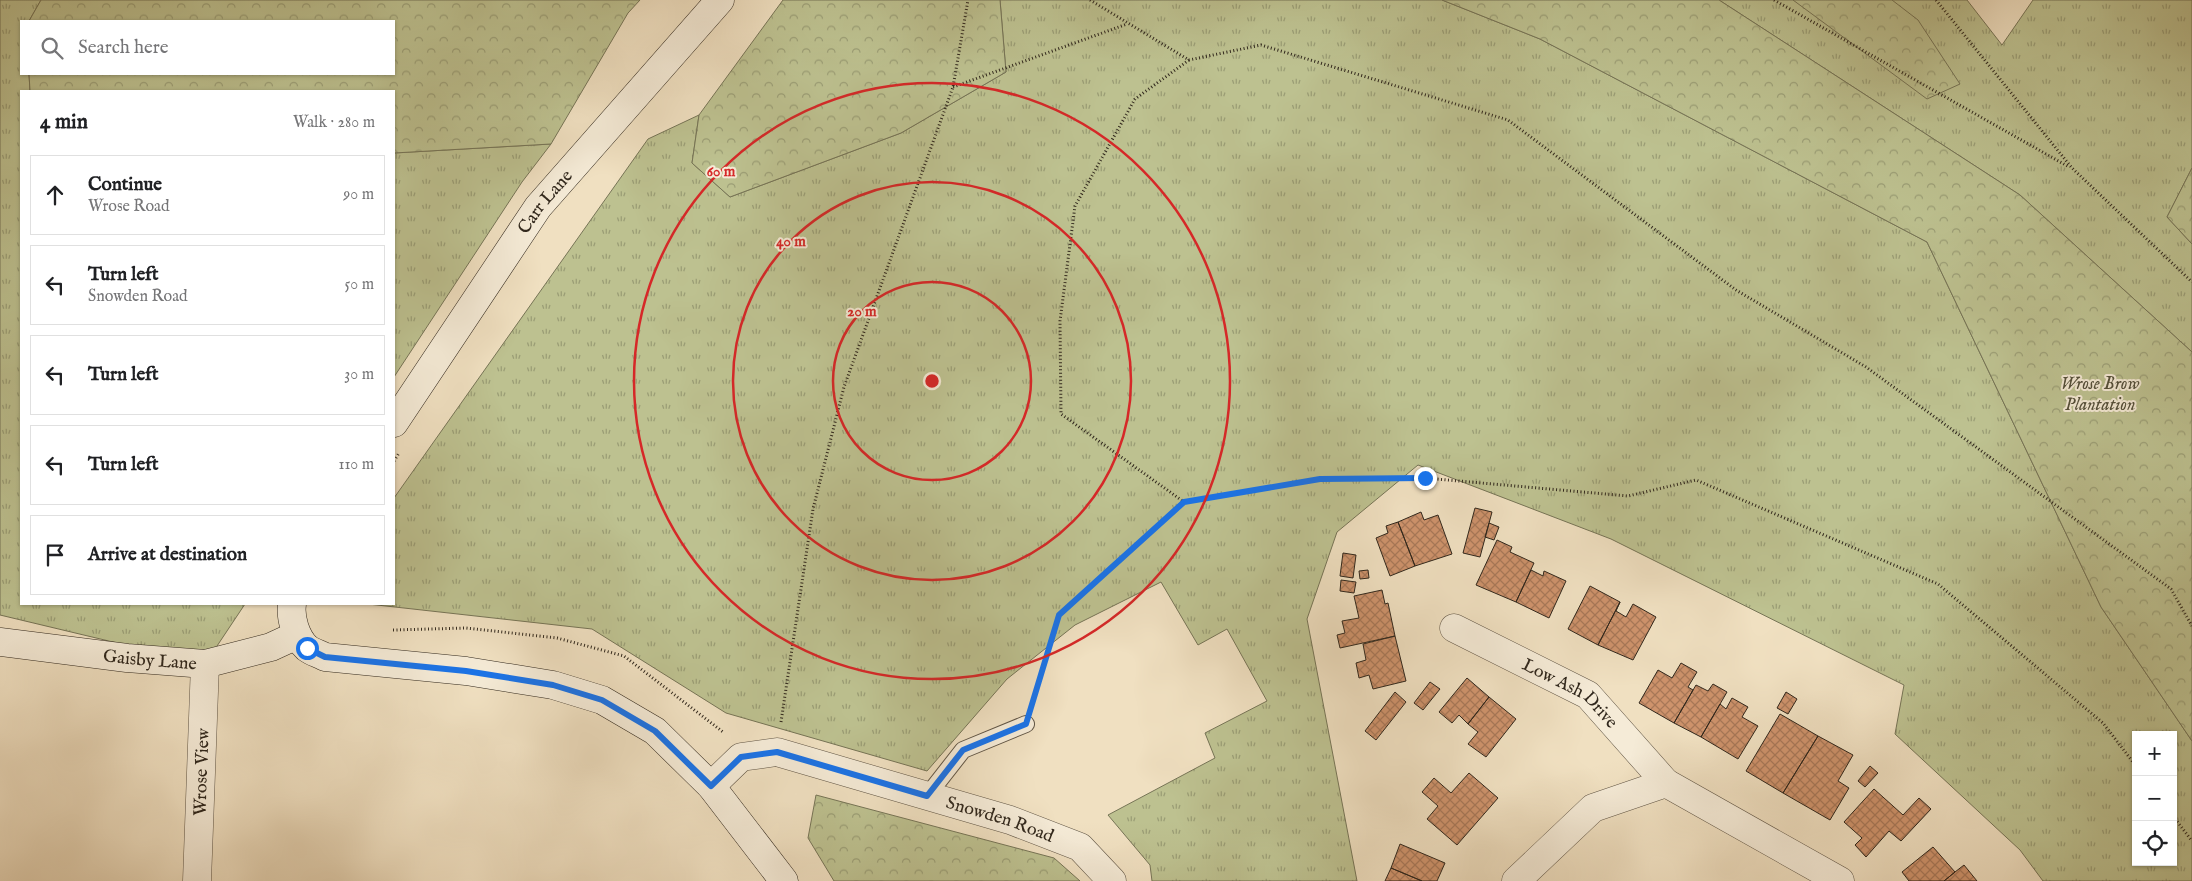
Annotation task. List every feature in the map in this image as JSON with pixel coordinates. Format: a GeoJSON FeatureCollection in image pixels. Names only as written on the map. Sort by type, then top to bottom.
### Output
{"type":"FeatureCollection","features":[{"type":"Feature","properties":{"kind":"street","name":"Carr Lane"},"geometry":{"type":"LineString","coordinates":[[395,422],[538,207],[720,0]]}},
{"type":"Feature","properties":{"kind":"street"},"geometry":{"type":"LineString","coordinates":[[292,605],[291,611],[297,635],[307,648],[325,657],[466,671],[553,685],[602,700],[655,731],[711,786],[784,881]]}},
{"type":"Feature","properties":{"kind":"street","name":"Low Ash Drive"},"geometry":{"type":"LineString","coordinates":[[1454,628],[1588,695],[1666,783],[1840,881]]}},
{"type":"Feature","properties":{"kind":"street","name":"Gaisby Lane"},"geometry":{"type":"LineString","coordinates":[[0,642],[127,658],[205,664],[271,647],[297,635]]}},
{"type":"Feature","properties":{"kind":"street","name":"Wrose View"},"geometry":{"type":"LineString","coordinates":[[197,881],[205,664]]}},
{"type":"Feature","properties":{"kind":"street","name":"Snowden Road"},"geometry":{"type":"LineString","coordinates":[[711,786],[741,757],[777,752],[1010,820],[1080,847],[1112,881]]}},
{"type":"Feature","properties":{"kind":"street"},"geometry":{"type":"LineString","coordinates":[[1516,881],[1592,808],[1666,783]]}},
{"type":"Feature","properties":{"kind":"lane"},"geometry":{"type":"LineString","coordinates":[[927,796],[963,750],[1026,724]]}},
{"type":"Feature","properties":{"kind":"path"},"geometry":{"type":"LineString","coordinates":[[777,752],[814,509],[844,387],[953,87],[968,0]]}},
{"type":"Feature","properties":{"kind":"path"},"geometry":{"type":"LineString","coordinates":[[1090,0],[1189,60]]}},
{"type":"Feature","properties":{"kind":"path"},"geometry":{"type":"LineString","coordinates":[[1774,0],[2072,168]]}},
{"type":"Feature","properties":{"kind":"path"},"geometry":{"type":"LineString","coordinates":[[1936,0],[2072,168],[2192,282]]}},
{"type":"Feature","properties":{"kind":"path"},"geometry":{"type":"LineString","coordinates":[[953,87],[1128,24]]}},
{"type":"Feature","properties":{"kind":"path"},"geometry":{"type":"LineString","coordinates":[[1184,502],[1061,414],[1060,321],[1075,206],[1135,99],[1189,60],[1261,45],[1508,120],[1736,290],[1866,367],[2171,589],[2192,626]]}},
{"type":"Feature","properties":{"kind":"path"},"geometry":{"type":"LineString","coordinates":[[1026,724],[1059,615],[1184,502],[1320,479],[1425,478],[1628,496],[1696,480],[1938,584],[2104,723],[2132,761]]}},
{"type":"Feature","properties":{"kind":"path"},"geometry":{"type":"LineString","coordinates":[[2177,821],[2192,841]]}},
{"type":"Feature","properties":{"kind":"green space"},"geometry":{"type":"Polygon","coordinates":[[[0,0],[41,0],[30,20],[20,20],[20,75],[29,75],[30,90],[20,90],[20,605],[244,605],[205,664],[0,615],[0,0]]]}},
{"type":"Feature","properties":{"kind":"green space"},"geometry":{"type":"Polygon","coordinates":[[[41,0],[640,0],[628,13],[551,144],[395,153],[395,90],[30,90],[29,75],[395,75],[395,20],[30,20],[41,0]]]}},
{"type":"Feature","properties":{"kind":"green space"},"geometry":{"type":"Polygon","coordinates":[[[783,0],[1000,0],[1006,72],[901,133],[730,197],[692,163],[699,115],[783,0]]]}},
{"type":"Feature","properties":{"kind":"green space"},"geometry":{"type":"Polygon","coordinates":[[[1000,0],[1442,0],[1540,39],[1927,242],[2101,607],[2192,741],[2192,881],[2043,881],[2020,850],[1895,734],[1904,685],[1611,539],[1418,465],[1337,532],[1307,619],[1357,881],[1152,881],[1150,865],[1108,815],[1215,758],[1205,733],[1267,701],[1227,629],[1198,645],[1161,582],[1075,625],[1007,679],[927,771],[726,713],[592,629],[377,605],[395,605],[395,497],[648,139],[699,115],[692,163],[730,197],[901,133],[1006,72],[1000,0]]]}},
{"type":"Feature","properties":{"kind":"green space","name":"Wrose Brow Plantation"},"geometry":{"type":"Polygon","coordinates":[[[1442,0],[1719,0],[2020,195],[2192,352],[2192,741],[2101,607],[1927,242],[1540,39],[1442,0]]]}},
{"type":"Feature","properties":{"kind":"green space"},"geometry":{"type":"Polygon","coordinates":[[[1719,0],[1967,0],[2002,45],[2033,0],[2192,0],[2192,168],[2167,217],[2192,244],[2192,352],[2020,195],[1719,0]]]}},
{"type":"Feature","properties":{"kind":"green space"},"geometry":{"type":"Polygon","coordinates":[[[1793,0],[1892,0],[1918,20],[1960,84],[1927,99],[1793,0]]]}},
{"type":"Feature","properties":{"kind":"green space"},"geometry":{"type":"Polygon","coordinates":[[[551,144],[522,182],[395,375],[395,153],[551,144]]]}},
{"type":"Feature","properties":{"kind":"green space"},"geometry":{"type":"Polygon","coordinates":[[[2192,168],[2192,244],[2167,217],[2192,168]]]}},
{"type":"Feature","properties":{"kind":"green space"},"geometry":{"type":"Polygon","coordinates":[[[816,795],[1054,858],[1080,881],[834,881],[808,838],[816,795]]]}},
{"type":"Feature","properties":{"kind":"building"},"geometry":{"type":"Polygon","coordinates":[[[1475,508],[1492,512],[1480,557],[1463,553],[1475,508]]]}},
{"type":"Feature","properties":{"kind":"building"},"geometry":{"type":"Polygon","coordinates":[[[1421,512],[1424,520],[1438,515],[1452,554],[1415,566],[1398,522],[1421,512]]]}},
{"type":"Feature","properties":{"kind":"building"},"geometry":{"type":"Polygon","coordinates":[[[1398,522],[1415,566],[1390,576],[1376,538],[1388,533],[1386,526],[1398,522]]]}},
{"type":"Feature","properties":{"kind":"building"},"geometry":{"type":"Polygon","coordinates":[[[1489,523],[1499,527],[1494,540],[1485,537],[1489,523]]]}},
{"type":"Feature","properties":{"kind":"building"},"geometry":{"type":"Polygon","coordinates":[[[1497,540],[1512,547],[1510,552],[1534,563],[1516,602],[1476,585],[1497,540]]]}},
{"type":"Feature","properties":{"kind":"building"},"geometry":{"type":"Polygon","coordinates":[[[1343,553],[1356,555],[1353,578],[1340,576],[1343,553]]]}},
{"type":"Feature","properties":{"kind":"building"},"geometry":{"type":"Polygon","coordinates":[[[1368,570],[1369,578],[1360,579],[1359,571],[1368,570]]]}},
{"type":"Feature","properties":{"kind":"building"},"geometry":{"type":"Polygon","coordinates":[[[1531,570],[1543,576],[1544,571],[1566,581],[1549,618],[1516,602],[1531,570]]]}},
{"type":"Feature","properties":{"kind":"building"},"geometry":{"type":"Polygon","coordinates":[[[1341,580],[1356,582],[1354,593],[1340,591],[1341,580]]]}},
{"type":"Feature","properties":{"kind":"building"},"geometry":{"type":"Polygon","coordinates":[[[1590,586],[1620,602],[1598,645],[1568,629],[1590,586]]]}},
{"type":"Feature","properties":{"kind":"building"},"geometry":{"type":"Polygon","coordinates":[[[1382,590],[1385,604],[1388,603],[1395,636],[1340,648],[1337,635],[1345,633],[1342,621],[1359,618],[1354,596],[1382,590]]]}},
{"type":"Feature","properties":{"kind":"building"},"geometry":{"type":"Polygon","coordinates":[[[1620,602],[1616,611],[1626,617],[1633,604],[1656,617],[1633,660],[1598,645],[1620,602]]]}},
{"type":"Feature","properties":{"kind":"building"},"geometry":{"type":"Polygon","coordinates":[[[1395,636],[1406,681],[1373,689],[1369,675],[1359,678],[1356,663],[1366,660],[1363,644],[1395,636]]]}},
{"type":"Feature","properties":{"kind":"building"},"geometry":{"type":"Polygon","coordinates":[[[1681,663],[1697,672],[1688,687],[1693,690],[1674,723],[1639,703],[1658,670],[1672,678],[1681,663]]]}},
{"type":"Feature","properties":{"kind":"building"},"geometry":{"type":"Polygon","coordinates":[[[1467,678],[1489,697],[1468,724],[1459,715],[1452,723],[1439,712],[1467,678]]]}},
{"type":"Feature","properties":{"kind":"building"},"geometry":{"type":"Polygon","coordinates":[[[1430,682],[1440,689],[1423,710],[1414,703],[1430,682]]]}},
{"type":"Feature","properties":{"kind":"building"},"geometry":{"type":"Polygon","coordinates":[[[1713,684],[1727,692],[1701,737],[1674,723],[1696,685],[1708,691],[1713,684]]]}},
{"type":"Feature","properties":{"kind":"building"},"geometry":{"type":"Polygon","coordinates":[[[1395,692],[1406,702],[1376,740],[1365,731],[1395,692]]]}},
{"type":"Feature","properties":{"kind":"building"},"geometry":{"type":"Polygon","coordinates":[[[1786,692],[1797,699],[1788,714],[1777,708],[1786,692]]]}},
{"type":"Feature","properties":{"kind":"building"},"geometry":{"type":"Polygon","coordinates":[[[1489,697],[1516,719],[1486,757],[1468,744],[1478,732],[1468,724],[1489,697]]]}},
{"type":"Feature","properties":{"kind":"building"},"geometry":{"type":"Polygon","coordinates":[[[1732,698],[1748,707],[1742,717],[1758,726],[1738,759],[1701,737],[1720,704],[1726,709],[1732,698]]]}},
{"type":"Feature","properties":{"kind":"building"},"geometry":{"type":"Polygon","coordinates":[[[1780,714],[1818,736],[1783,793],[1746,771],[1780,714]]]}},
{"type":"Feature","properties":{"kind":"building"},"geometry":{"type":"Polygon","coordinates":[[[1818,736],[1853,755],[1838,781],[1849,788],[1830,820],[1783,793],[1818,736]]]}},
{"type":"Feature","properties":{"kind":"building"},"geometry":{"type":"Polygon","coordinates":[[[1870,766],[1878,773],[1865,787],[1858,781],[1870,766]]]}},
{"type":"Feature","properties":{"kind":"building"},"geometry":{"type":"Polygon","coordinates":[[[1469,773],[1498,798],[1457,845],[1427,819],[1438,806],[1422,792],[1434,778],[1451,793],[1469,773]]]}},
{"type":"Feature","properties":{"kind":"building"},"geometry":{"type":"Polygon","coordinates":[[[1874,789],[1903,815],[1919,798],[1931,809],[1901,841],[1889,831],[1866,857],[1855,845],[1862,838],[1844,822],[1874,789]]]}},
{"type":"Feature","properties":{"kind":"building"},"geometry":{"type":"Polygon","coordinates":[[[1400,844],[1445,863],[1437,881],[1422,881],[1391,868],[1400,844]]]}},
{"type":"Feature","properties":{"kind":"building"},"geometry":{"type":"Polygon","coordinates":[[[1933,847],[1955,872],[1944,881],[1909,881],[1902,872],[1933,847]]]}},
{"type":"Feature","properties":{"kind":"building"},"geometry":{"type":"Polygon","coordinates":[[[1964,865],[1977,881],[1944,881],[1955,872],[1964,865]]]}},
{"type":"Feature","properties":{"kind":"building"},"geometry":{"type":"Polygon","coordinates":[[[1391,868],[1422,881],[1385,881],[1391,868]]]}},
{"type":"Feature","properties":{"kind":"route"},"geometry":{"type":"LineString","coordinates":[[307,648],[325,657],[466,671],[553,685],[602,700],[655,731],[711,786],[741,757],[777,752],[927,796],[963,750],[1026,724],[1059,615],[1184,502],[1320,479],[1425,478]]}}]}
